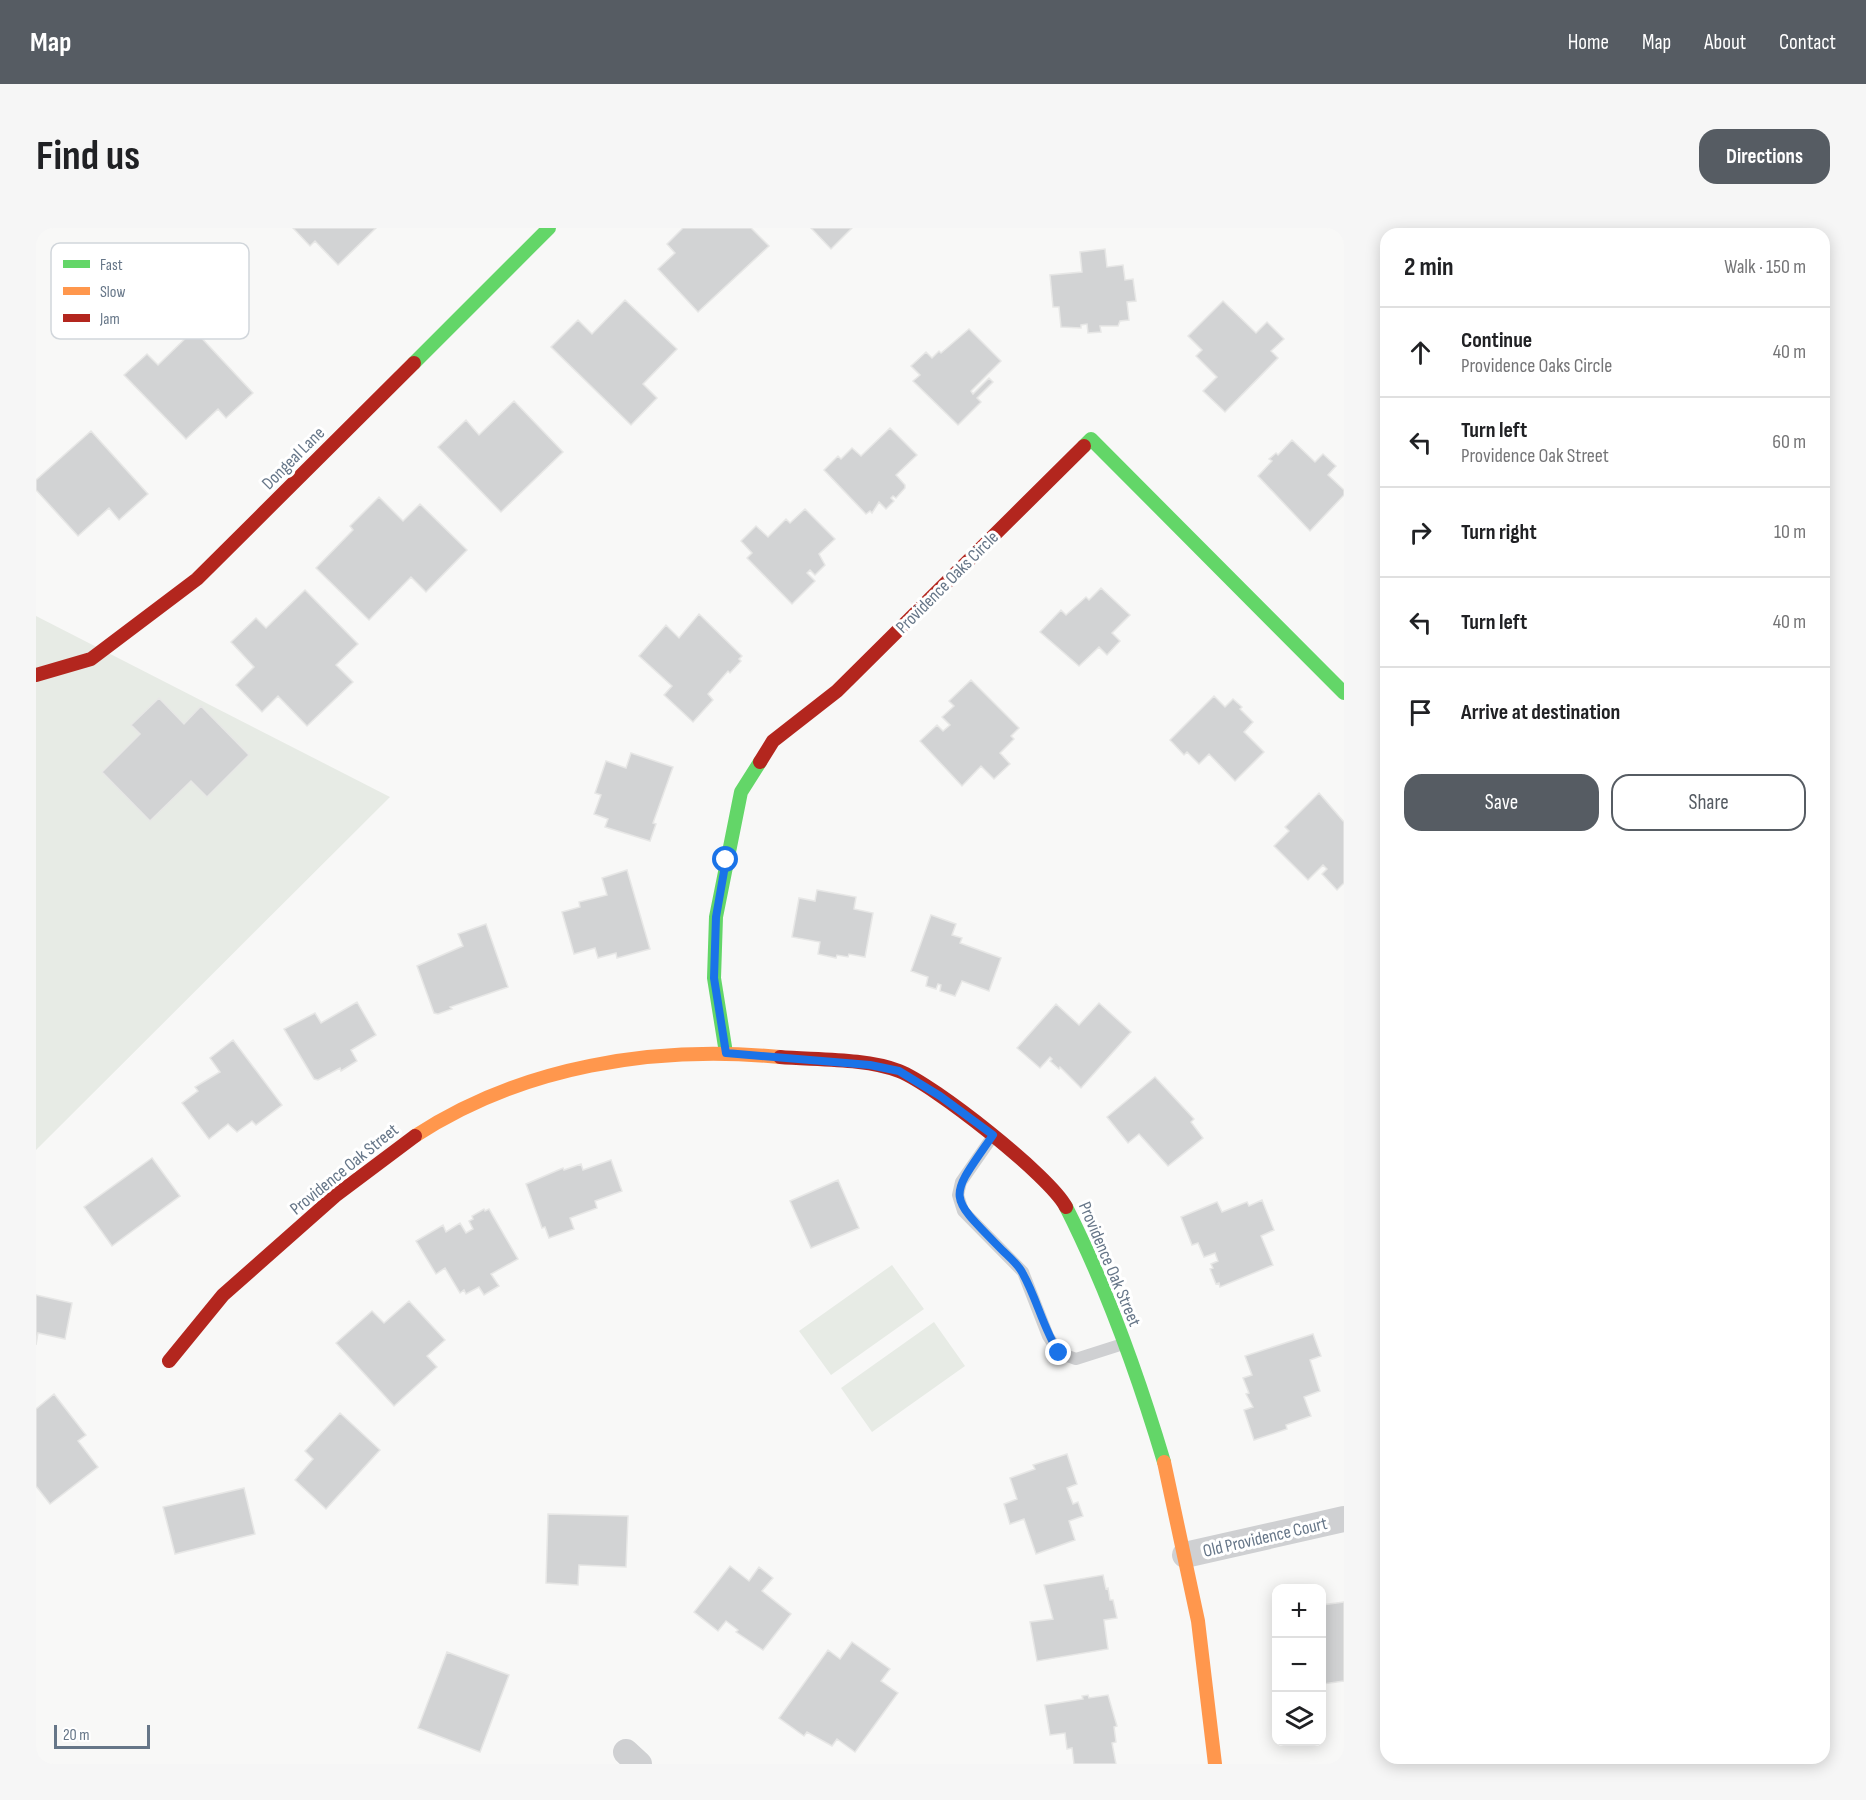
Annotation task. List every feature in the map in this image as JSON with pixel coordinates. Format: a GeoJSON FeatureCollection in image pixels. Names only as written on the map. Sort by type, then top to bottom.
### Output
{"type":"FeatureCollection","features":[{"type":"Feature","properties":{"kind":"street","name":"Dongeal Lane"},"geometry":{"type":"LineString","coordinates":[[36,675],[91,659],[197,579],[539,231]]}},
{"type":"Feature","properties":{"kind":"street","name":"Providence Oaks Circle"},"geometry":{"type":"LineString","coordinates":[[726,1053],[714,978],[716,917],[741,792],[773,741],[837,691],[1091,439],[1344,693]]}},
{"type":"Feature","properties":{"kind":"street","name":"Providence Oak Street"},"geometry":{"type":"LineString","coordinates":[[169,1361],[223,1295],[343,1189],[394,1149],[434,1123],[477,1101],[521,1083],[614,1060],[661,1055],[726,1053],[870,1065],[899,1071],[940,1096],[993,1135],[1060,1195],[1081,1237],[1140,1382],[1168,1474],[1198,1621],[1215,1764]]}},
{"type":"Feature","properties":{"kind":"street","name":"Old Providence Court"},"geometry":{"type":"LineString","coordinates":[[1185,1555],[1344,1519]]}},
{"type":"Feature","properties":{"kind":"lane"},"geometry":{"type":"LineString","coordinates":[[993,1135],[961,1182],[958,1195],[963,1211],[1023,1272],[1048,1336],[1059,1353],[1076,1359],[1124,1343]]}},
{"type":"Feature","properties":{"kind":"shaded area"},"geometry":{"type":"Polygon","coordinates":[[[36,616],[390,797],[36,1150],[36,616]]]}},
{"type":"Feature","properties":{"kind":"shaded area"},"geometry":{"type":"Polygon","coordinates":[[[892,1265],[924,1309],[831,1375],[799,1331],[892,1265]]]}},
{"type":"Feature","properties":{"kind":"shaded area"},"geometry":{"type":"Polygon","coordinates":[[[934,1322],[965,1366],[872,1432],[841,1388],[934,1322]]]}},
{"type":"Feature","properties":{"kind":"building"},"geometry":{"type":"Polygon","coordinates":[[[293,228],[376,228],[338,265],[315,241],[310,246],[293,228]]]}},
{"type":"Feature","properties":{"kind":"building"},"geometry":{"type":"Polygon","coordinates":[[[683,228],[751,228],[769,246],[698,312],[658,269],[675,253],[667,244],[683,228]]]}},
{"type":"Feature","properties":{"kind":"building"},"geometry":{"type":"Polygon","coordinates":[[[811,228],[852,228],[831,249],[811,228]]]}},
{"type":"Feature","properties":{"kind":"building"},"geometry":{"type":"Polygon","coordinates":[[[1105,249],[1107,267],[1123,265],[1125,280],[1133,279],[1136,301],[1127,302],[1129,320],[1120,321],[1118,326],[1100,326],[1101,332],[1088,333],[1087,324],[1081,325],[1081,328],[1061,327],[1059,307],[1053,307],[1050,275],[1082,272],[1080,252],[1105,249]]]}},
{"type":"Feature","properties":{"kind":"building"},"geometry":{"type":"Polygon","coordinates":[[[625,300],[677,349],[643,384],[657,398],[631,425],[551,347],[578,320],[592,334],[625,300]]]}},
{"type":"Feature","properties":{"kind":"building"},"geometry":{"type":"Polygon","coordinates":[[[1223,301],[1256,333],[1267,322],[1284,339],[1271,351],[1278,358],[1225,412],[1203,391],[1217,377],[1196,356],[1202,350],[1188,336],[1223,301]]]}},
{"type":"Feature","properties":{"kind":"building"},"geometry":{"type":"Polygon","coordinates":[[[969,329],[1001,361],[971,391],[973,394],[989,378],[993,382],[977,398],[981,402],[958,425],[913,381],[920,375],[911,366],[926,352],[932,358],[939,351],[941,353],[969,329]]]}},
{"type":"Feature","properties":{"kind":"building"},"geometry":{"type":"Polygon","coordinates":[[[185,339],[202,339],[253,393],[226,418],[218,409],[186,439],[124,375],[147,354],[158,365],[185,339]]]}},
{"type":"Feature","properties":{"kind":"building"},"geometry":{"type":"Polygon","coordinates":[[[514,401],[563,452],[501,512],[438,447],[466,420],[479,435],[514,401]]]}},
{"type":"Feature","properties":{"kind":"building"},"geometry":{"type":"Polygon","coordinates":[[[890,428],[917,455],[896,475],[905,488],[896,498],[893,496],[891,498],[894,501],[886,509],[879,502],[872,513],[870,511],[866,514],[824,470],[838,456],[841,459],[852,448],[861,456],[890,428]]]}},
{"type":"Feature","properties":{"kind":"building"},"geometry":{"type":"Polygon","coordinates":[[[91,431],[148,494],[119,520],[109,508],[78,536],[36,490],[36,480],[91,431]]]}},
{"type":"Feature","properties":{"kind":"building"},"geometry":{"type":"Polygon","coordinates":[[[1292,440],[1315,462],[1323,454],[1336,466],[1328,475],[1344,490],[1344,495],[1310,531],[1258,476],[1272,461],[1269,459],[1276,453],[1278,455],[1292,440]]]}},
{"type":"Feature","properties":{"kind":"building"},"geometry":{"type":"Polygon","coordinates":[[[379,497],[403,521],[420,504],[467,550],[426,592],[411,577],[369,620],[316,568],[353,530],[350,526],[379,497]]]}},
{"type":"Feature","properties":{"kind":"building"},"geometry":{"type":"Polygon","coordinates":[[[805,509],[835,539],[819,554],[825,565],[815,575],[810,570],[807,573],[815,581],[792,604],[747,558],[752,553],[741,541],[756,526],[768,537],[786,519],[790,523],[805,509]]]}},
{"type":"Feature","properties":{"kind":"building"},"geometry":{"type":"Polygon","coordinates":[[[1101,588],[1130,615],[1112,633],[1120,641],[1107,655],[1099,647],[1079,666],[1040,632],[1061,610],[1066,615],[1086,597],[1089,600],[1101,588]]]}},
{"type":"Feature","properties":{"kind":"building"},"geometry":{"type":"Polygon","coordinates":[[[305,590],[358,644],[336,665],[353,682],[307,726],[278,696],[262,712],[236,685],[254,667],[231,642],[256,618],[266,628],[305,590]]]}},
{"type":"Feature","properties":{"kind":"building"},"geometry":{"type":"Polygon","coordinates":[[[699,614],[742,656],[739,659],[741,661],[730,673],[728,671],[708,694],[713,700],[693,722],[664,695],[672,686],[639,656],[666,625],[679,638],[699,614]]]}},
{"type":"Feature","properties":{"kind":"building"},"geometry":{"type":"Polygon","coordinates":[[[971,680],[1019,728],[1011,736],[1014,739],[1000,753],[1010,764],[994,779],[981,766],[962,786],[920,741],[937,725],[943,731],[950,725],[942,717],[954,706],[949,701],[971,680]]]}},
{"type":"Feature","properties":{"kind":"building"},"geometry":{"type":"Polygon","coordinates":[[[1214,696],[1225,707],[1233,699],[1242,707],[1240,709],[1253,722],[1244,732],[1264,752],[1235,781],[1209,754],[1199,764],[1187,752],[1184,755],[1170,740],[1214,696]]]}},
{"type":"Feature","properties":{"kind":"building"},"geometry":{"type":"Polygon","coordinates":[[[159,698],[184,724],[201,706],[249,755],[207,797],[191,781],[150,821],[102,772],[140,734],[131,725],[159,698]]]}},
{"type":"Feature","properties":{"kind":"building"},"geometry":{"type":"Polygon","coordinates":[[[631,753],[673,767],[653,823],[656,824],[650,841],[605,827],[608,819],[594,814],[601,795],[595,793],[606,761],[626,768],[631,753]]]}},
{"type":"Feature","properties":{"kind":"building"},"geometry":{"type":"Polygon","coordinates":[[[1319,793],[1344,822],[1344,883],[1337,890],[1322,874],[1327,869],[1323,865],[1308,880],[1274,846],[1289,831],[1285,827],[1319,793]]]}},
{"type":"Feature","properties":{"kind":"building"},"geometry":{"type":"Polygon","coordinates":[[[627,870],[650,949],[617,958],[616,953],[598,958],[595,948],[574,954],[562,912],[580,907],[579,902],[607,895],[602,878],[627,870]]]}},
{"type":"Feature","properties":{"kind":"building"},"geometry":{"type":"Polygon","coordinates":[[[817,890],[856,897],[854,909],[873,913],[865,957],[849,954],[848,957],[837,955],[836,958],[818,954],[820,942],[792,937],[799,898],[815,901],[817,890]]]}},
{"type":"Feature","properties":{"kind":"building"},"geometry":{"type":"Polygon","coordinates":[[[931,915],[956,924],[952,935],[962,938],[960,943],[1001,958],[989,991],[962,981],[955,996],[940,991],[941,985],[938,984],[936,989],[926,986],[928,977],[911,971],[931,915]]]}},
{"type":"Feature","properties":{"kind":"building"},"geometry":{"type":"Polygon","coordinates":[[[486,924],[508,987],[450,1007],[452,1009],[438,1014],[434,1013],[417,966],[463,946],[458,934],[486,924]]]}},
{"type":"Feature","properties":{"kind":"building"},"geometry":{"type":"Polygon","coordinates":[[[357,1002],[376,1035],[351,1050],[357,1061],[341,1071],[340,1068],[318,1080],[314,1079],[284,1029],[315,1013],[321,1023],[357,1002]]]}},
{"type":"Feature","properties":{"kind":"building"},"geometry":{"type":"Polygon","coordinates":[[[1099,1003],[1131,1032],[1081,1088],[1060,1067],[1059,1069],[1050,1061],[1052,1059],[1050,1057],[1040,1068],[1017,1048],[1056,1004],[1079,1025],[1099,1003]]]}},
{"type":"Feature","properties":{"kind":"building"},"geometry":{"type":"Polygon","coordinates":[[[233,1040],[282,1105],[256,1125],[252,1121],[237,1132],[228,1124],[209,1139],[182,1103],[198,1091],[195,1087],[220,1072],[210,1058],[233,1040]]]}},
{"type":"Feature","properties":{"kind":"building"},"geometry":{"type":"Polygon","coordinates":[[[1155,1077],[1194,1119],[1191,1122],[1203,1138],[1168,1166],[1139,1134],[1128,1143],[1107,1117],[1155,1077]]]}},
{"type":"Feature","properties":{"kind":"building"},"geometry":{"type":"Polygon","coordinates":[[[152,1158],[180,1196],[112,1246],[84,1207],[152,1158]]]}},
{"type":"Feature","properties":{"kind":"building"},"geometry":{"type":"Polygon","coordinates":[[[611,1160],[622,1191],[595,1201],[597,1208],[570,1218],[574,1229],[549,1238],[545,1227],[542,1228],[526,1184],[563,1168],[564,1170],[581,1164],[583,1170],[611,1160]]]}},
{"type":"Feature","properties":{"kind":"building"},"geometry":{"type":"Polygon","coordinates":[[[838,1180],[859,1228],[811,1248],[790,1201],[838,1180]]]}},
{"type":"Feature","properties":{"kind":"building"},"geometry":{"type":"Polygon","coordinates":[[[1262,1200],[1274,1230],[1261,1236],[1273,1265],[1220,1287],[1219,1283],[1216,1284],[1210,1269],[1213,1268],[1211,1264],[1218,1261],[1215,1253],[1204,1257],[1198,1243],[1192,1245],[1181,1217],[1217,1202],[1222,1212],[1247,1202],[1249,1206],[1262,1200]]]}},
{"type":"Feature","properties":{"kind":"building"},"geometry":{"type":"Polygon","coordinates":[[[484,1209],[485,1211],[489,1209],[518,1259],[491,1274],[499,1286],[484,1295],[479,1287],[466,1294],[464,1290],[460,1293],[445,1268],[436,1274],[416,1241],[443,1225],[446,1232],[460,1223],[466,1233],[473,1229],[469,1221],[473,1219],[472,1216],[484,1209]]]}},
{"type":"Feature","properties":{"kind":"building"},"geometry":{"type":"Polygon","coordinates":[[[36,1295],[72,1303],[65,1339],[38,1333],[36,1345],[36,1295]]]}},
{"type":"Feature","properties":{"kind":"building"},"geometry":{"type":"Polygon","coordinates":[[[409,1301],[445,1340],[427,1356],[437,1367],[394,1406],[336,1343],[372,1311],[384,1323],[409,1301]]]}},
{"type":"Feature","properties":{"kind":"building"},"geometry":{"type":"Polygon","coordinates":[[[1313,1334],[1321,1356],[1310,1360],[1320,1391],[1304,1397],[1311,1416],[1286,1425],[1287,1429],[1254,1440],[1244,1410],[1253,1407],[1246,1394],[1249,1393],[1243,1378],[1252,1375],[1245,1356],[1313,1334]]]}},
{"type":"Feature","properties":{"kind":"building"},"geometry":{"type":"Polygon","coordinates":[[[54,1394],[86,1435],[78,1441],[98,1467],[50,1504],[36,1486],[36,1409],[54,1394]]]}},
{"type":"Feature","properties":{"kind":"building"},"geometry":{"type":"Polygon","coordinates":[[[340,1413],[380,1450],[326,1509],[295,1480],[313,1459],[305,1451],[340,1413]]]}},
{"type":"Feature","properties":{"kind":"building"},"geometry":{"type":"Polygon","coordinates":[[[1067,1454],[1077,1484],[1067,1488],[1073,1504],[1078,1502],[1083,1516],[1069,1521],[1075,1540],[1036,1554],[1024,1519],[1010,1524],[1004,1504],[1017,1499],[1010,1478],[1035,1469],[1033,1465],[1067,1454]]]}},
{"type":"Feature","properties":{"kind":"building"},"geometry":{"type":"Polygon","coordinates":[[[244,1488],[255,1534],[175,1554],[163,1507],[244,1488]]]}},
{"type":"Feature","properties":{"kind":"building"},"geometry":{"type":"Polygon","coordinates":[[[548,1514],[628,1516],[626,1567],[579,1565],[578,1585],[546,1583],[548,1514]]]}},
{"type":"Feature","properties":{"kind":"building"},"geometry":{"type":"Polygon","coordinates":[[[730,1566],[749,1581],[759,1567],[773,1578],[762,1591],[791,1614],[763,1650],[736,1632],[738,1630],[726,1621],[718,1631],[694,1612],[730,1566]]]}},
{"type":"Feature","properties":{"kind":"building"},"geometry":{"type":"Polygon","coordinates":[[[1103,1575],[1117,1618],[1104,1620],[1108,1649],[1037,1661],[1030,1622],[1053,1619],[1044,1585],[1103,1575]]]}},
{"type":"Feature","properties":{"kind":"building"},"geometry":{"type":"Polygon","coordinates":[[[1344,1602],[1344,1681],[1326,1684],[1326,1638],[1326,1604],[1344,1602]]]}},
{"type":"Feature","properties":{"kind":"building"},"geometry":{"type":"Polygon","coordinates":[[[852,1642],[890,1669],[881,1681],[898,1693],[855,1752],[837,1739],[832,1746],[807,1732],[804,1736],[779,1718],[828,1650],[840,1659],[852,1642]]]}},
{"type":"Feature","properties":{"kind":"building"},"geometry":{"type":"Polygon","coordinates":[[[447,1652],[509,1675],[480,1752],[418,1728],[447,1652]]]}},
{"type":"Feature","properties":{"kind":"building"},"geometry":{"type":"Polygon","coordinates":[[[1088,1695],[1089,1698],[1108,1695],[1117,1726],[1114,1727],[1116,1742],[1112,1743],[1116,1764],[1074,1764],[1072,1748],[1067,1749],[1065,1733],[1050,1735],[1045,1705],[1083,1699],[1082,1696],[1088,1695]]]}},
{"type":"Feature","properties":{"kind":"traffic: fast"},"geometry":{"type":"LineString","coordinates":[[414,363],[549,228]]}},
{"type":"Feature","properties":{"kind":"traffic: fast"},"geometry":{"type":"LineString","coordinates":[[1084,446],[1091,439],[1344,693]]}},
{"type":"Feature","properties":{"kind":"traffic: fast"},"geometry":{"type":"LineString","coordinates":[[726,1053],[714,978],[716,917],[741,792],[760,762]]}},
{"type":"Feature","properties":{"kind":"traffic: fast"},"geometry":{"type":"LineString","coordinates":[[1066,1207],[1121,1332],[1164,1462]]}},
{"type":"Feature","properties":{"kind":"traffic: slow"},"geometry":{"type":"LineString","coordinates":[[415,1136],[456,1112],[499,1092],[544,1077],[590,1066],[637,1058],[685,1054],[780,1057]]}},
{"type":"Feature","properties":{"kind":"traffic: slow"},"geometry":{"type":"LineString","coordinates":[[1164,1462],[1198,1621],[1215,1764]]}},
{"type":"Feature","properties":{"kind":"traffic: jam"},"geometry":{"type":"LineString","coordinates":[[36,675],[91,659],[197,579],[414,363]]}},
{"type":"Feature","properties":{"kind":"traffic: jam"},"geometry":{"type":"LineString","coordinates":[[760,762],[773,741],[837,691],[1084,446]]}},
{"type":"Feature","properties":{"kind":"traffic: jam"},"geometry":{"type":"LineString","coordinates":[[780,1057],[871,1064],[899,1071],[915,1079],[963,1112],[1015,1154],[1038,1174],[1066,1207]]}},
{"type":"Feature","properties":{"kind":"traffic: jam"},"geometry":{"type":"LineString","coordinates":[[169,1361],[223,1295],[335,1196],[415,1136]]}},
{"type":"Feature","properties":{"kind":"route"},"geometry":{"type":"LineString","coordinates":[[726,860],[716,917],[714,978],[726,1053],[870,1065],[899,1071],[940,1096],[993,1135],[961,1182],[958,1195],[963,1211],[1023,1272],[1048,1336],[1059,1353]]}}]}
